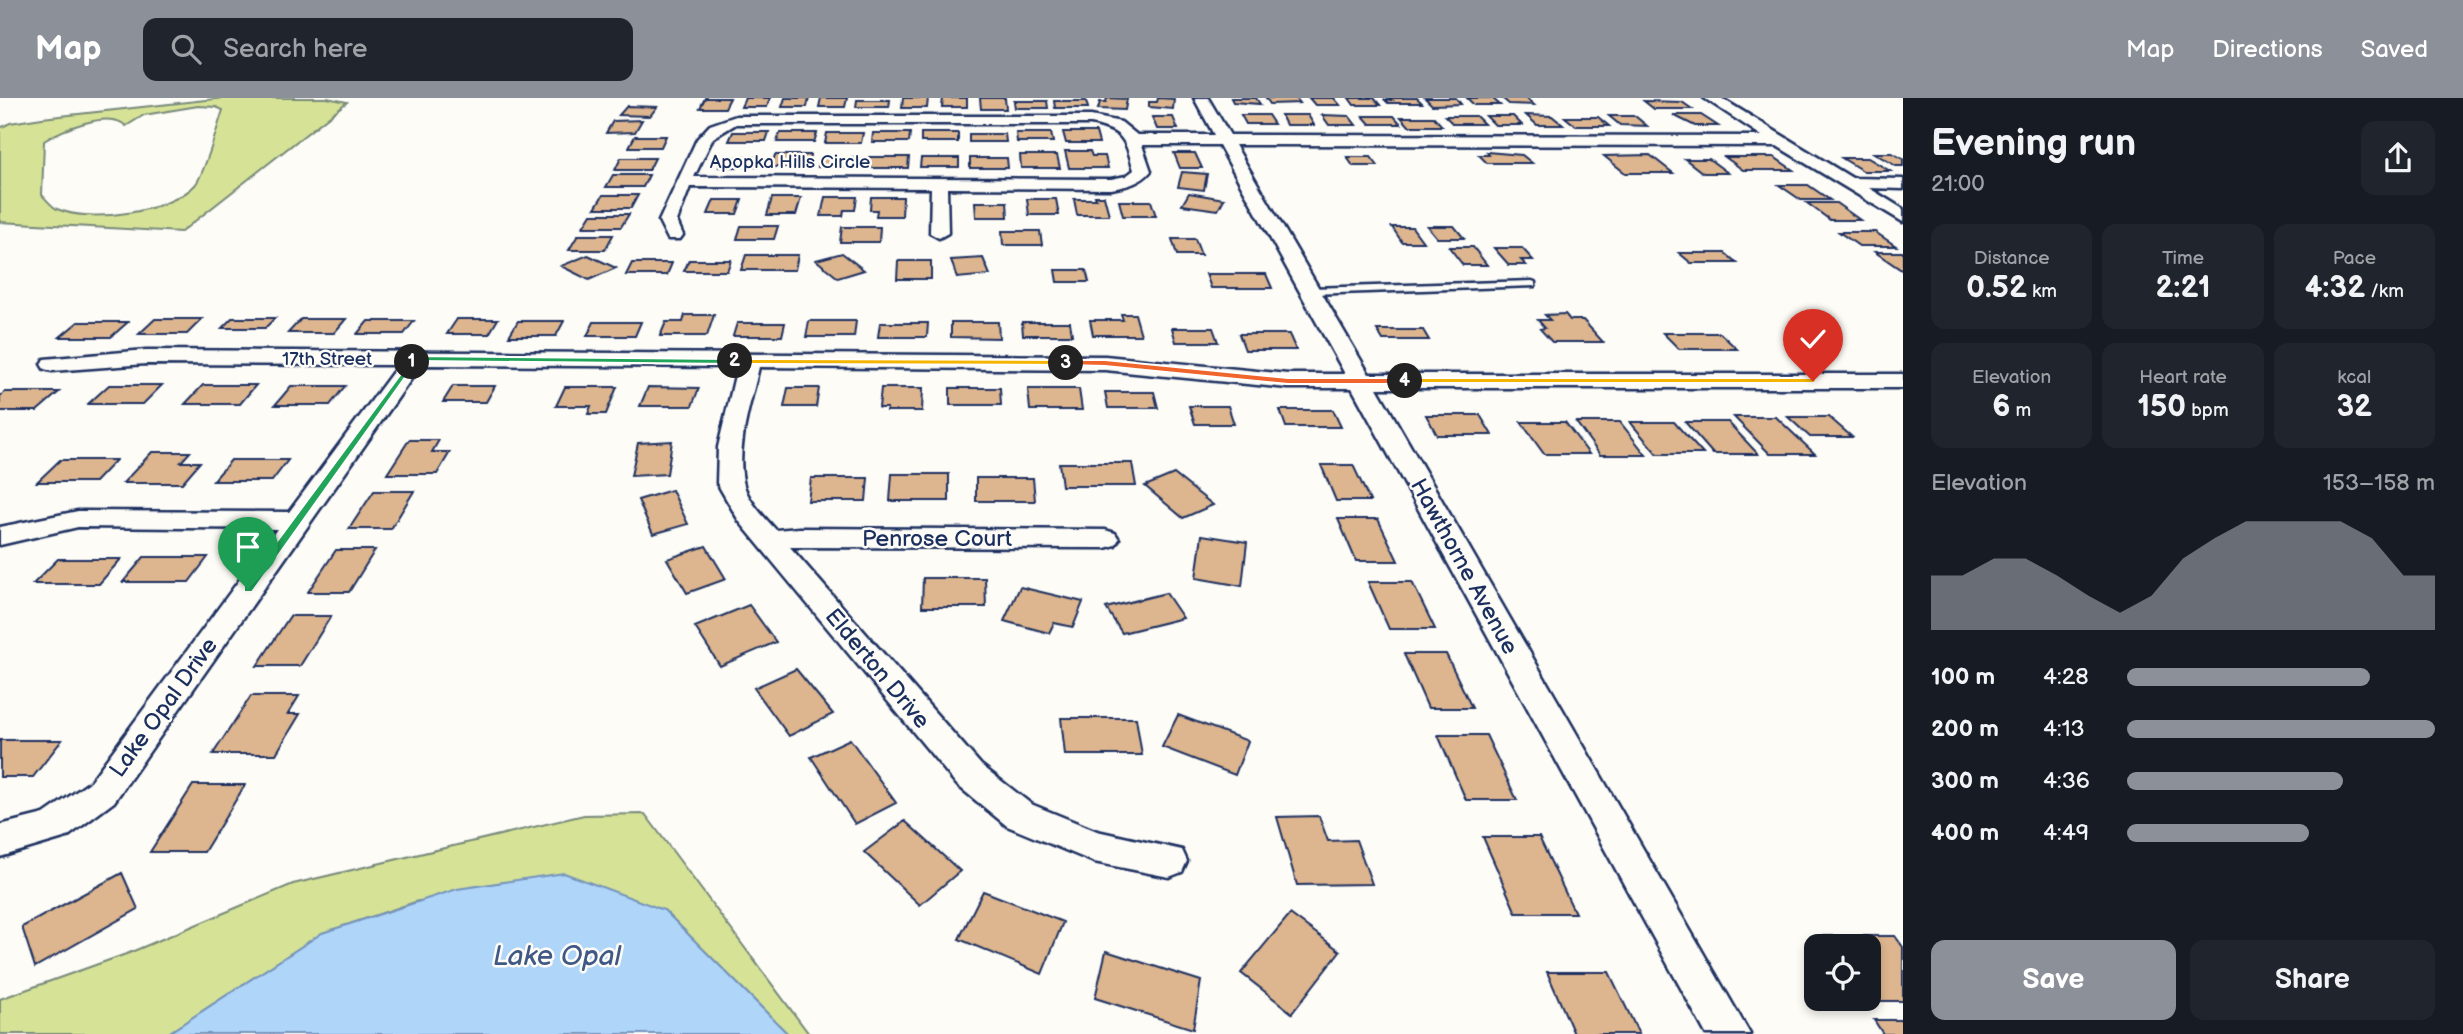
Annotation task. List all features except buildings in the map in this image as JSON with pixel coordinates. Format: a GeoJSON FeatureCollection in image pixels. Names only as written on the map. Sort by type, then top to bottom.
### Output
{"type":"FeatureCollection","features":[{"type":"Feature","properties":{"kind":"street","name":"Hawthorne Avenue"},"geometry":{"type":"LineString","coordinates":[[1201,98],[1729,1034]]}},
{"type":"Feature","properties":{"kind":"street"},"geometry":{"type":"LineString","coordinates":[[1711,98],[1903,217]]}},
{"type":"Feature","properties":{"kind":"street","name":"Apopka Hills Circle"},"geometry":{"type":"LineString","coordinates":[[736,120],[1091,120],[1119,124],[1127,130],[1132,141],[1143,171],[1131,180],[1111,184],[684,182],[708,131],[720,122],[736,120]]}},
{"type":"Feature","properties":{"kind":"street"},"geometry":{"type":"LineString","coordinates":[[1132,141],[1778,141]]}},
{"type":"Feature","properties":{"kind":"street"},"geometry":{"type":"LineString","coordinates":[[674,235],[668,221],[684,182]]}},
{"type":"Feature","properties":{"kind":"street"},"geometry":{"type":"LineString","coordinates":[[939,183],[939,233]]}},
{"type":"Feature","properties":{"kind":"street"},"geometry":{"type":"LineString","coordinates":[[1849,184],[1903,184]]}},
{"type":"Feature","properties":{"kind":"street","name":"17th Street"},"geometry":{"type":"LineString","coordinates":[[52,364],[146,357],[1105,363],[1240,378],[1361,381],[1903,381]]}},
{"type":"Feature","properties":{"kind":"street","name":"Lake Opal Drive"},"geometry":{"type":"LineString","coordinates":[[0,841],[54,826],[102,792],[415,358]]}},
{"type":"Feature","properties":{"kind":"street","name":"Elderton Drive"},"geometry":{"type":"LineString","coordinates":[[749,361],[730,447],[730,483],[748,515],[969,775],[1019,815],[1094,846],[1169,862]]}},
{"type":"Feature","properties":{"kind":"street"},"geometry":{"type":"LineString","coordinates":[[0,536],[78,519],[296,521]]}},
{"type":"Feature","properties":{"kind":"street","name":"Penrose Court"},"geometry":{"type":"LineString","coordinates":[[769,540],[800,537],[1105,539]]}},
{"type":"Feature","properties":{"kind":"lane"},"geometry":{"type":"LineString","coordinates":[[1311,291],[1531,284]]}},
{"type":"Feature","properties":{"kind":"green space"},"geometry":{"type":"Polygon","coordinates":[[[224,98],[327,98],[347,102],[181,232],[0,222],[0,128],[10,123],[224,98]],[[198,106],[144,115],[126,126],[118,121],[97,120],[52,136],[44,141],[42,195],[57,209],[89,215],[129,213],[168,202],[183,194],[199,180],[223,110],[198,106]]]}},
{"type":"Feature","properties":{"kind":"green space"},"geometry":{"type":"Polygon","coordinates":[[[645,814],[809,1034],[788,1034],[664,910],[418,901],[323,933],[167,1034],[0,1034],[0,999],[129,953],[293,884],[584,815],[645,814]]]}},
{"type":"Feature","properties":{"kind":"water","name":"Lake Opal"},"geometry":{"type":"Polygon","coordinates":[[[564,873],[664,910],[788,1034],[167,1034],[322,933],[457,889],[564,873]]]}},
{"type":"Feature","properties":{"kind":"route"},"geometry":{"type":"LineString","coordinates":[[248,589],[415,358],[1105,363],[1288,381],[1813,381]]}}]}
